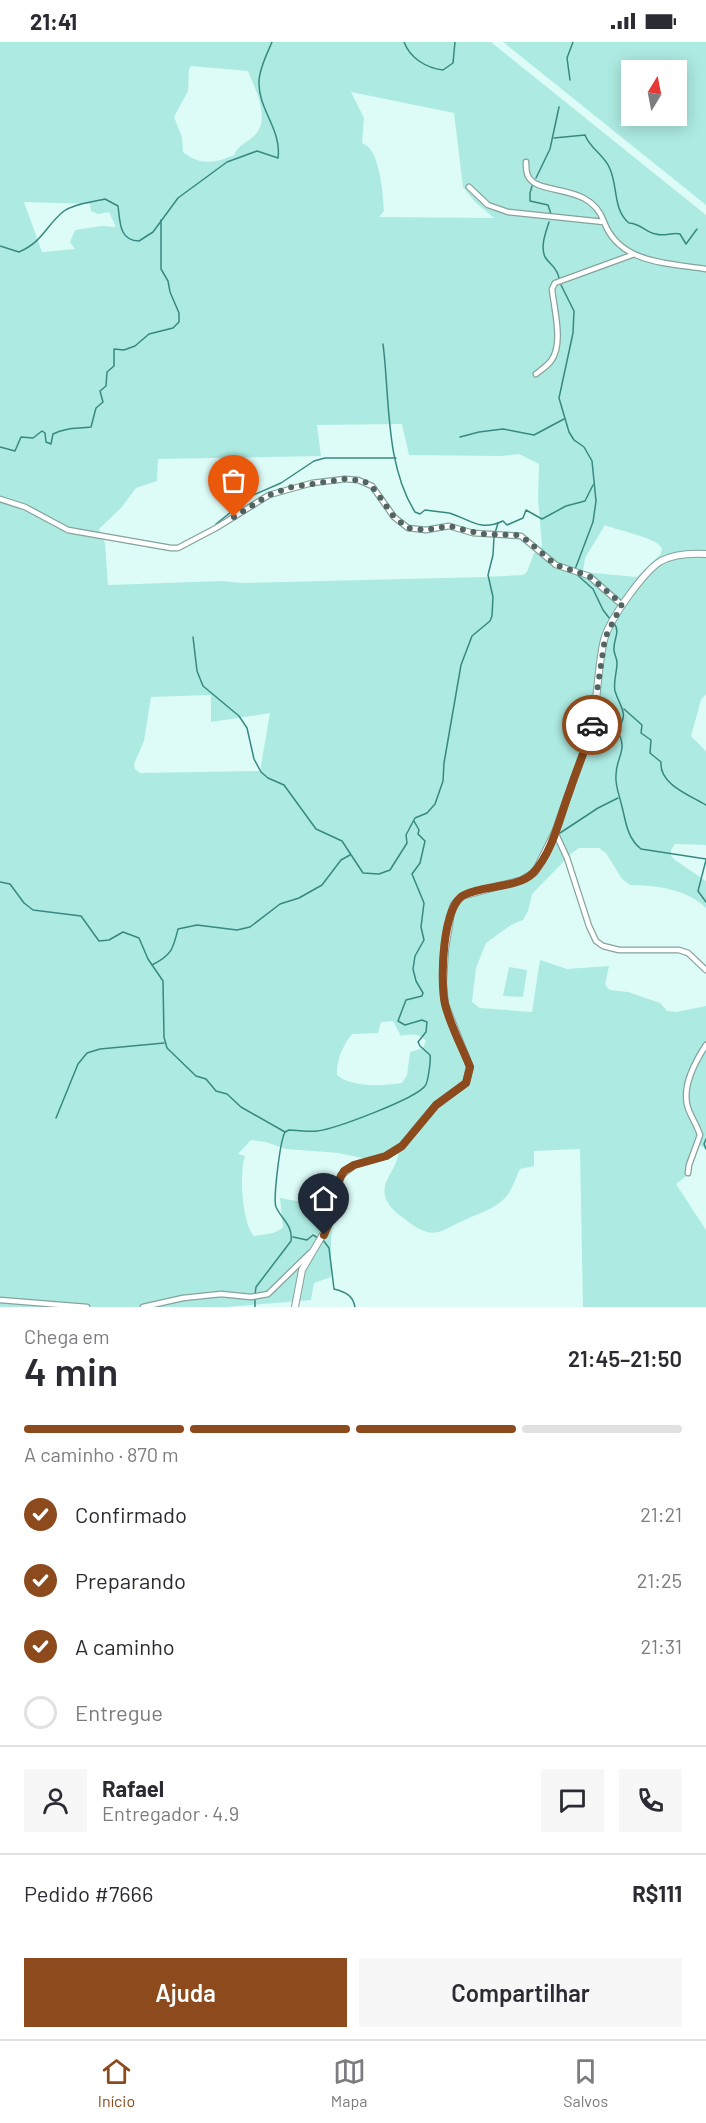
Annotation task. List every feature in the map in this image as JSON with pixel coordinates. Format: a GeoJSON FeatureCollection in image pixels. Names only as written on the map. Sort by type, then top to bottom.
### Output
{"type":"FeatureCollection","features":[{"type":"Feature","properties":{"kind":"street"},"geometry":{"type":"LineString","coordinates":[[526,162],[527,174],[531,181],[554,189],[576,193],[597,209],[612,238],[632,255],[645,260],[706,269]]}},
{"type":"Feature","properties":{"kind":"street"},"geometry":{"type":"LineString","coordinates":[[469,187],[488,205],[508,212],[604,222]]}},
{"type":"Feature","properties":{"kind":"street"},"geometry":{"type":"LineString","coordinates":[[536,374],[549,363],[555,354],[557,338],[552,289],[555,283],[632,255]]}},
{"type":"Feature","properties":{"kind":"street"},"geometry":{"type":"LineString","coordinates":[[0,499],[19,504],[68,530],[178,548],[216,528],[269,495],[312,483],[345,479],[358,480],[372,486],[394,517],[408,528],[426,530],[449,526],[481,534],[516,535],[524,538],[556,565],[589,576],[622,604]]}},
{"type":"Feature","properties":{"kind":"street"},"geometry":{"type":"LineString","coordinates":[[295,1307],[300,1275],[329,1224],[339,1180],[344,1171],[354,1165],[395,1152],[436,1105],[461,1088],[469,1078],[470,1067],[445,1004],[443,983],[447,930],[454,904],[468,894],[529,877],[543,858],[555,832],[593,723],[605,638],[622,604],[661,561],[682,555],[706,554]]}},
{"type":"Feature","properties":{"kind":"street"},"geometry":{"type":"LineString","coordinates":[[555,832],[567,858],[589,926],[596,940],[603,946],[619,950],[679,950],[688,953],[706,970]]}},
{"type":"Feature","properties":{"kind":"street"},"geometry":{"type":"LineString","coordinates":[[688,1173],[700,1135],[688,1109],[687,1090],[696,1062],[706,1045]]}},
{"type":"Feature","properties":{"kind":"street"},"geometry":{"type":"LineString","coordinates":[[143,1307],[183,1298],[221,1294],[252,1297],[268,1294],[315,1249]]}},
{"type":"Feature","properties":{"kind":"street"},"geometry":{"type":"LineString","coordinates":[[0,1300],[87,1307]]}},
{"type":"Feature","properties":{"kind":"shaded area"},"geometry":{"type":"Polygon","coordinates":[[[0,42],[491,42],[706,215],[706,694],[701,700],[691,736],[706,751],[706,845],[675,844],[671,850],[671,856],[706,881],[706,908],[690,896],[680,892],[660,887],[630,885],[622,879],[606,853],[599,848],[579,848],[532,894],[523,920],[511,925],[486,943],[476,968],[472,1002],[480,1008],[532,1012],[540,960],[567,969],[609,966],[605,985],[610,990],[628,992],[660,1003],[667,1011],[676,1012],[706,1006],[706,1149],[700,1145],[693,1147],[687,1163],[689,1174],[676,1184],[706,1230],[706,1307],[583,1307],[580,1149],[534,1151],[534,1166],[520,1169],[510,1191],[501,1202],[444,1230],[431,1233],[406,1220],[387,1201],[386,1182],[398,1152],[366,1159],[339,1153],[286,1149],[251,1140],[238,1154],[245,1156],[242,1174],[244,1210],[254,1236],[273,1233],[283,1228],[280,1198],[336,1208],[331,1238],[331,1277],[314,1283],[311,1300],[227,1307],[0,1307],[0,42]],[[191,66],[188,91],[174,117],[182,137],[183,152],[196,160],[208,162],[234,155],[255,135],[262,120],[258,95],[248,71],[191,66]],[[351,92],[364,118],[362,143],[373,153],[377,162],[384,211],[379,217],[494,218],[475,202],[463,187],[454,113],[351,92]],[[24,202],[42,252],[75,249],[70,242],[75,230],[101,226],[116,227],[109,212],[98,214],[91,211],[90,204],[24,202]],[[402,424],[317,425],[321,456],[158,459],[157,481],[136,488],[121,508],[99,529],[105,543],[108,585],[523,575],[527,572],[534,553],[538,552],[542,546],[538,498],[539,464],[519,454],[502,456],[409,455],[402,424]],[[605,525],[585,558],[583,572],[637,577],[661,554],[662,548],[645,537],[605,525]],[[211,695],[151,697],[144,741],[134,764],[135,769],[140,773],[260,771],[270,713],[211,722],[211,695]],[[393,1021],[381,1022],[378,1033],[352,1034],[341,1053],[337,1075],[360,1084],[402,1083],[407,1075],[410,1052],[423,1048],[426,1041],[415,1035],[401,1036],[393,1021]]]}},
{"type":"Feature","properties":{"kind":"shaded area"},"geometry":{"type":"Polygon","coordinates":[[[503,42],[706,42],[706,205],[503,42]]]}},
{"type":"Feature","properties":{"kind":"shaded area"},"geometry":{"type":"Polygon","coordinates":[[[509,967],[527,970],[523,997],[503,996],[509,967]]]}},
{"type":"Feature","properties":{"kind":"waterway"},"geometry":{"type":"LineString","coordinates":[[0,246],[19,252],[34,243],[68,208],[105,199],[118,206],[120,224],[124,234],[132,240],[139,241],[153,232],[178,198],[227,162],[257,151],[278,158],[277,138],[262,101],[259,82],[272,42]]}},
{"type":"Feature","properties":{"kind":"waterway"},"geometry":{"type":"LineString","coordinates":[[404,42],[410,53],[419,61],[443,70],[453,63],[455,42]]}},
{"type":"Feature","properties":{"kind":"waterway"},"geometry":{"type":"LineString","coordinates":[[570,80],[567,58],[573,42]]}},
{"type":"Feature","properties":{"kind":"waterway"},"geometry":{"type":"LineString","coordinates":[[536,178],[550,149],[559,107]]}},
{"type":"Feature","properties":{"kind":"waterway"},"geometry":{"type":"LineString","coordinates":[[554,138],[585,135],[608,164],[620,212],[629,223],[659,235],[680,234],[686,244],[697,229]]}},
{"type":"Feature","properties":{"kind":"waterway"},"geometry":{"type":"LineString","coordinates":[[532,186],[530,201],[548,205],[551,214]]}},
{"type":"Feature","properties":{"kind":"waterway"},"geometry":{"type":"LineString","coordinates":[[0,447],[15,451],[21,437],[33,438],[42,431],[45,433],[46,442],[51,444],[53,434],[67,429],[91,427],[96,408],[103,402],[100,391],[106,386],[107,372],[114,366],[114,349],[124,350],[135,346],[149,334],[173,328],[179,322],[179,313],[168,281],[161,269],[161,220]]}},
{"type":"Feature","properties":{"kind":"waterway"},"geometry":{"type":"LineString","coordinates":[[549,222],[543,248],[545,257],[557,271],[559,278]]}},
{"type":"Feature","properties":{"kind":"waterway"},"geometry":{"type":"LineString","coordinates":[[561,285],[574,311],[573,333],[559,398],[569,432],[574,440],[584,447],[592,461],[596,501],[593,522],[574,572],[593,589],[610,619]]}},
{"type":"Feature","properties":{"kind":"waterway"},"geometry":{"type":"LineString","coordinates":[[383,344],[390,431],[398,473],[415,512],[420,514],[425,510],[449,513],[481,525],[503,521],[507,525],[523,518],[526,510],[542,519],[566,506],[585,501],[593,485]]}},
{"type":"Feature","properties":{"kind":"waterway"},"geometry":{"type":"LineString","coordinates":[[460,437],[503,429],[534,435],[564,419]]}},
{"type":"Feature","properties":{"kind":"waterway"},"geometry":{"type":"LineString","coordinates":[[216,524],[251,496],[281,483],[314,461],[325,458],[396,458]]}},
{"type":"Feature","properties":{"kind":"waterway"},"geometry":{"type":"LineString","coordinates":[[495,533],[498,523]]}},
{"type":"Feature","properties":{"kind":"waterway"},"geometry":{"type":"LineString","coordinates":[[193,637],[197,671],[203,686],[239,716],[247,728],[254,759],[261,772],[284,785],[316,829],[342,841],[363,873],[379,874],[390,870],[407,843],[406,835],[415,818],[427,813],[435,804],[443,781],[461,665],[472,636],[490,621],[492,616],[493,597],[488,575],[493,555],[494,537]]}},
{"type":"Feature","properties":{"kind":"waterway"},"geometry":{"type":"LineString","coordinates":[[614,623],[617,630],[614,646],[617,663],[615,688],[623,710],[623,719],[617,730],[622,748],[616,783],[629,834],[641,849],[706,859]]}},
{"type":"Feature","properties":{"kind":"waterway"},"geometry":{"type":"LineString","coordinates":[[624,709],[642,725],[641,733],[651,740],[650,753],[661,762],[662,770],[670,783],[706,805]]}},
{"type":"Feature","properties":{"kind":"waterway"},"geometry":{"type":"LineString","coordinates":[[560,833],[618,798]]}},
{"type":"Feature","properties":{"kind":"waterway"},"geometry":{"type":"LineString","coordinates":[[0,882],[10,884],[24,903],[33,910],[81,916],[99,941],[109,940],[123,932],[139,938],[148,959],[163,981],[164,1037],[167,1048],[196,1076],[206,1079],[216,1091],[227,1094],[241,1107],[285,1132],[289,1130],[317,1131],[391,1105],[418,1092],[427,1081],[430,1055],[418,1042],[426,1032],[427,1022],[422,1020],[405,1025],[398,1021],[406,1000],[422,996],[423,993],[416,981],[413,969],[415,956],[424,940],[421,927],[424,903],[412,874],[420,863],[425,841],[418,834],[419,830],[414,821]]}},
{"type":"Feature","properties":{"kind":"waterway"},"geometry":{"type":"LineString","coordinates":[[152,965],[171,951],[178,929],[197,925],[237,930],[250,927],[280,904],[299,898],[322,885],[341,860],[350,855]]}},
{"type":"Feature","properties":{"kind":"waterway"},"geometry":{"type":"LineString","coordinates":[[706,860],[698,891],[706,902]]}},
{"type":"Feature","properties":{"kind":"waterway"},"geometry":{"type":"LineString","coordinates":[[56,1118],[78,1064],[87,1053],[100,1049],[164,1043]]}},
{"type":"Feature","properties":{"kind":"waterway"},"geometry":{"type":"LineString","coordinates":[[255,1294],[256,1287],[291,1241],[289,1227],[278,1212],[275,1202],[279,1158],[285,1132]]}},
{"type":"Feature","properties":{"kind":"waterway"},"geometry":{"type":"LineString","coordinates":[[706,1139],[704,1144],[706,1149]]}},
{"type":"Feature","properties":{"kind":"waterway"},"geometry":{"type":"LineString","coordinates":[[293,1237],[307,1240],[313,1235],[318,1238]]}},
{"type":"Feature","properties":{"kind":"waterway"},"geometry":{"type":"LineString","coordinates":[[323,1240],[329,1248],[334,1289],[348,1295],[355,1307]]}},
{"type":"Feature","properties":{"kind":"waterway"},"geometry":{"type":"LineString","coordinates":[[255,1299],[255,1307]]}},
{"type":"Feature","properties":{"kind":"way so far"},"geometry":{"type":"LineString","coordinates":[[234,517],[269,495],[292,487],[345,479],[358,480],[372,486],[387,510],[398,522],[408,528],[426,530],[449,526],[473,533],[516,535],[524,538],[540,554],[556,565],[586,573],[622,604],[605,638],[592,725]]}},
{"type":"Feature","properties":{"kind":"route"},"geometry":{"type":"LineString","coordinates":[[324,1235],[333,1213],[339,1180],[344,1171],[354,1165],[395,1152],[441,1100],[461,1088],[469,1078],[470,1067],[445,1004],[443,983],[447,930],[454,904],[462,896],[522,880],[535,872],[555,832],[592,725]]}}]}
